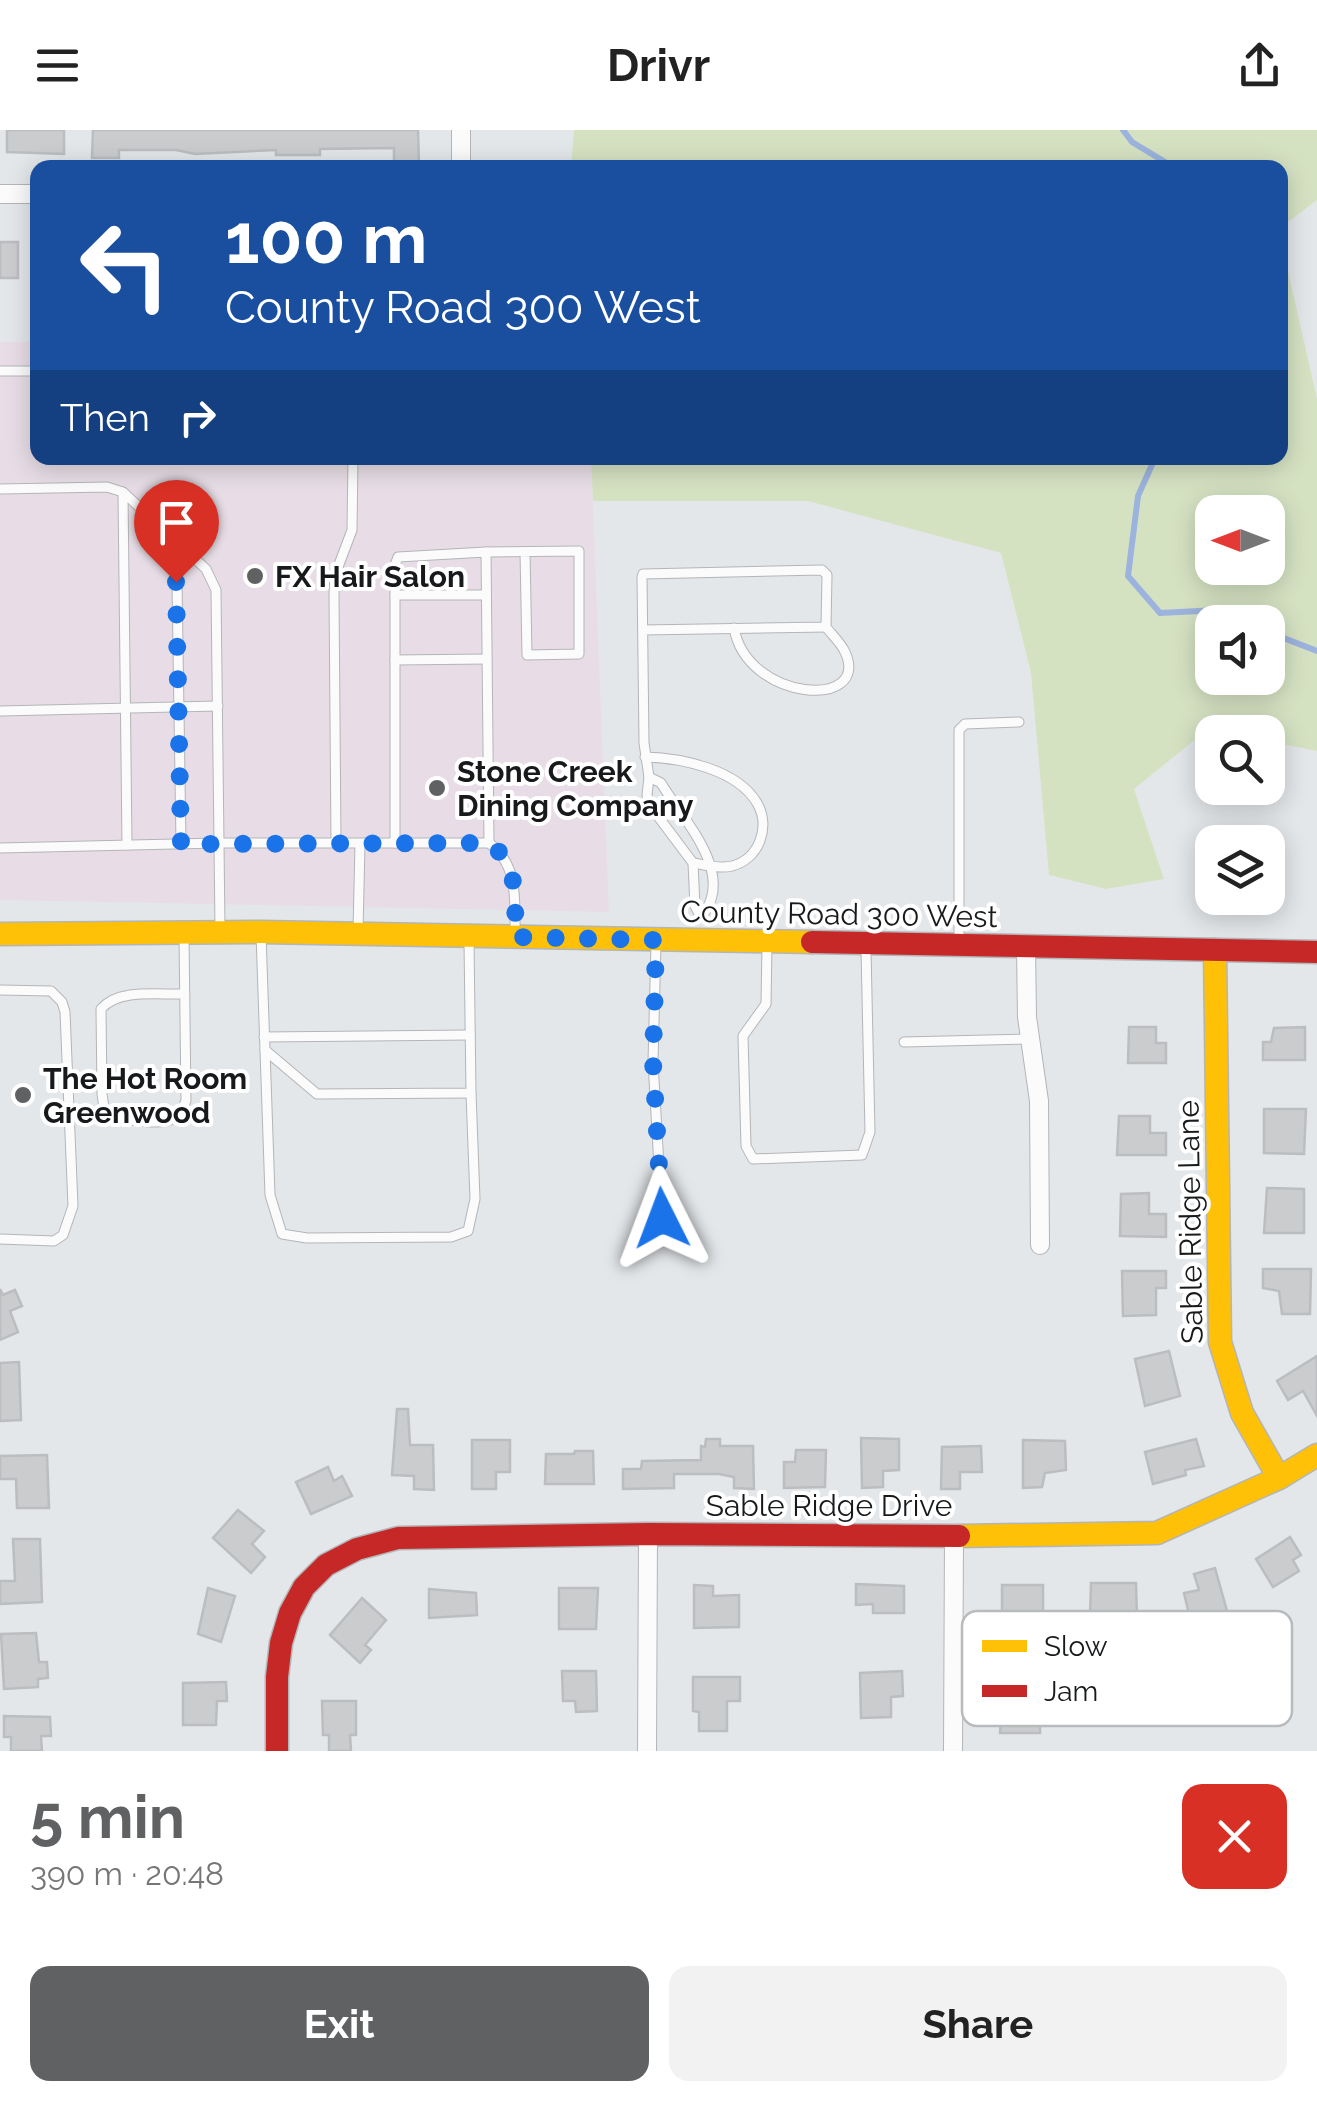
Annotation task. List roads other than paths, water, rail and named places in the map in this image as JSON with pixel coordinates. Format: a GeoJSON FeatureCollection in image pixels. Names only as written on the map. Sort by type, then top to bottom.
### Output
{"type":"FeatureCollection","features":[{"type":"Feature","properties":{"kind":"street"},"geometry":{"type":"LineString","coordinates":[[461,130],[461,160]]}},
{"type":"Feature","properties":{"kind":"street"},"geometry":{"type":"LineString","coordinates":[[0,194],[30,194]]}},
{"type":"Feature","properties":{"kind":"street","name":"County Road 300 West"},"geometry":{"type":"LineString","coordinates":[[0,934],[261,932],[656,940],[701,929],[767,942],[1317,952]]}},
{"type":"Feature","properties":{"kind":"street"},"geometry":{"type":"LineString","coordinates":[[1026,948],[1027,1018],[1039,1102],[1040,1246]]}},
{"type":"Feature","properties":{"kind":"street","name":"Sable Ridge Lane"},"geometry":{"type":"LineString","coordinates":[[1215,950],[1220,1342],[1236,1403],[1279,1478]]}},
{"type":"Feature","properties":{"kind":"street","name":"Sable Ridge Drive"},"geometry":{"type":"LineString","coordinates":[[278,1751],[276,1672],[282,1633],[297,1595],[328,1563],[366,1544],[398,1538],[648,1534],[1157,1533],[1279,1478],[1317,1454]]}},
{"type":"Feature","properties":{"kind":"street"},"geometry":{"type":"LineString","coordinates":[[647,1751],[648,1534]]}},
{"type":"Feature","properties":{"kind":"street"},"geometry":{"type":"LineString","coordinates":[[953,1751],[954,1536]]}},
{"type":"Feature","properties":{"kind":"lane"},"geometry":{"type":"LineString","coordinates":[[0,371],[30,371]]}},
{"type":"Feature","properties":{"kind":"lane"},"geometry":{"type":"LineString","coordinates":[[336,844],[334,594],[335,575],[352,530],[352,465]]}},
{"type":"Feature","properties":{"kind":"lane"},"geometry":{"type":"LineString","coordinates":[[0,489],[107,487],[123,492],[206,569],[216,590],[220,932]]}},
{"type":"Feature","properties":{"kind":"lane"},"geometry":{"type":"LineString","coordinates":[[123,492],[127,846]]}},
{"type":"Feature","properties":{"kind":"lane"},"geometry":{"type":"LineString","coordinates":[[180,544],[176,582],[181,844]]}},
{"type":"Feature","properties":{"kind":"lane"},"geometry":{"type":"LineString","coordinates":[[394,844],[394,565],[398,557],[486,552],[579,551],[579,654],[527,655],[526,552]]}},
{"type":"Feature","properties":{"kind":"lane"},"geometry":{"type":"LineString","coordinates":[[486,552],[489,843]]}},
{"type":"Feature","properties":{"kind":"lane"},"geometry":{"type":"LineString","coordinates":[[701,929],[695,906],[693,863],[651,807],[647,795],[642,577],[646,572],[822,570],[827,575],[826,626],[848,662],[840,684],[824,691],[792,686],[765,676],[741,652],[734,628]]}},
{"type":"Feature","properties":{"kind":"lane"},"geometry":{"type":"LineString","coordinates":[[394,594],[486,595]]}},
{"type":"Feature","properties":{"kind":"lane"},"geometry":{"type":"LineString","coordinates":[[643,630],[826,626]]}},
{"type":"Feature","properties":{"kind":"lane"},"geometry":{"type":"LineString","coordinates":[[394,660],[487,659]]}},
{"type":"Feature","properties":{"kind":"lane"},"geometry":{"type":"LineString","coordinates":[[0,711],[218,706]]}},
{"type":"Feature","properties":{"kind":"lane"},"geometry":{"type":"LineString","coordinates":[[958,946],[958,730],[965,724],[1019,722]]}},
{"type":"Feature","properties":{"kind":"lane"},"geometry":{"type":"LineString","coordinates":[[645,758],[678,758],[695,763],[738,784],[759,806],[763,830],[756,850],[733,866],[693,863]]}},
{"type":"Feature","properties":{"kind":"lane"},"geometry":{"type":"LineString","coordinates":[[648,777],[660,783],[707,853],[711,866],[711,906],[701,929]]}},
{"type":"Feature","properties":{"kind":"lane"},"geometry":{"type":"LineString","coordinates":[[0,848],[489,843],[504,853],[510,869],[515,891],[515,937]]}},
{"type":"Feature","properties":{"kind":"lane"},"geometry":{"type":"LineString","coordinates":[[358,934],[360,844]]}},
{"type":"Feature","properties":{"kind":"lane"},"geometry":{"type":"LineString","coordinates":[[184,932],[185,994],[186,1101],[177,1116],[140,1122],[110,1116],[102,1094],[101,1008],[108,1000],[120,996],[185,994]]}},
{"type":"Feature","properties":{"kind":"lane"},"geometry":{"type":"LineString","coordinates":[[261,932],[270,1195],[282,1234],[306,1238],[451,1238],[468,1231],[474,1198],[468,936]]}},
{"type":"Feature","properties":{"kind":"lane"},"geometry":{"type":"LineString","coordinates":[[656,940],[653,1062],[662,1218]]}},
{"type":"Feature","properties":{"kind":"lane"},"geometry":{"type":"LineString","coordinates":[[767,942],[766,1004],[742,1036],[746,1146],[753,1160],[862,1155],[870,1132],[866,945]]}},
{"type":"Feature","properties":{"kind":"lane"},"geometry":{"type":"LineString","coordinates":[[0,990],[51,991],[62,1002],[73,1206],[64,1235],[54,1241],[0,1239]]}},
{"type":"Feature","properties":{"kind":"lane"},"geometry":{"type":"LineString","coordinates":[[264,1037],[470,1035]]}},
{"type":"Feature","properties":{"kind":"lane"},"geometry":{"type":"LineString","coordinates":[[904,1042],[1031,1039]]}},
{"type":"Feature","properties":{"kind":"lane"},"geometry":{"type":"LineString","coordinates":[[265,1050],[318,1094],[471,1093]]}},
{"type":"Feature","properties":{"kind":"waterway"},"geometry":{"type":"LineString","coordinates":[[1123,130],[1132,142],[1162,160]]}},
{"type":"Feature","properties":{"kind":"waterway"},"geometry":{"type":"LineString","coordinates":[[1152,465],[1138,496],[1128,576],[1160,613],[1195,611]]}},
{"type":"Feature","properties":{"kind":"waterway"},"geometry":{"type":"LineString","coordinates":[[1285,639],[1317,651]]}},
{"type":"Feature","properties":{"kind":"place","name":"FX Hair Salon"},"geometry":{"type":"Point","coordinates":[255,576]}},
{"type":"Feature","properties":{"kind":"place","name":"Stone Creek Dining Company"},"geometry":{"type":"Point","coordinates":[437,788]}},
{"type":"Feature","properties":{"kind":"place","name":"The Hot Room Greenwood"},"geometry":{"type":"Point","coordinates":[23,1095]}}]}
